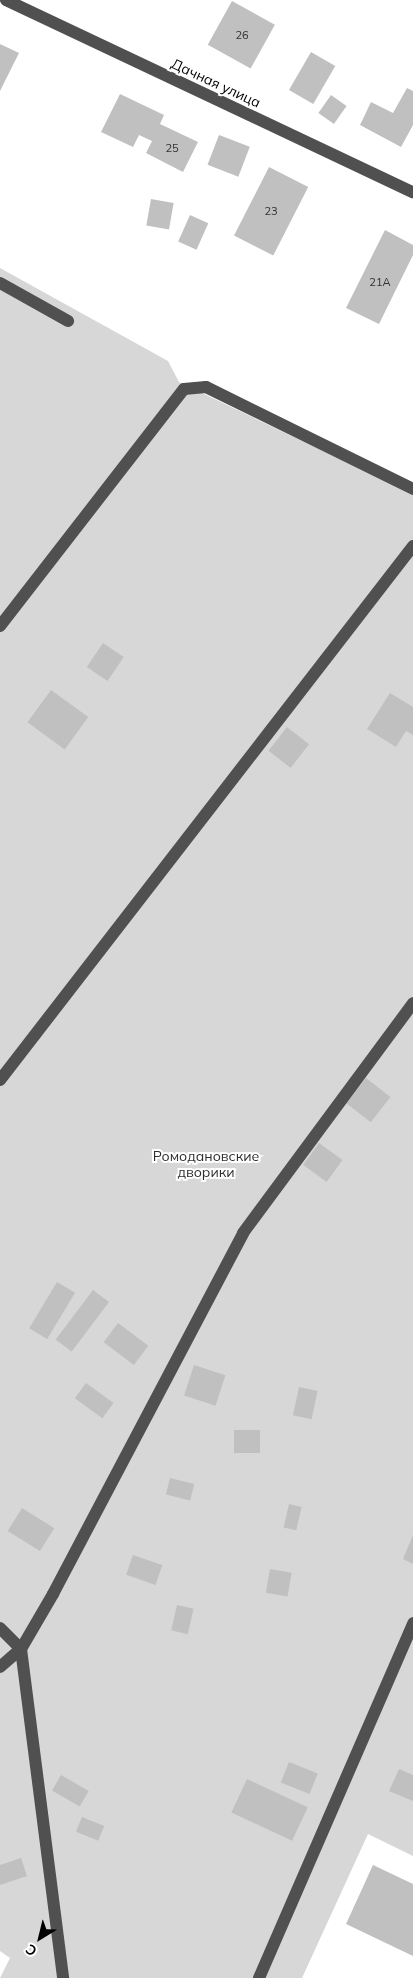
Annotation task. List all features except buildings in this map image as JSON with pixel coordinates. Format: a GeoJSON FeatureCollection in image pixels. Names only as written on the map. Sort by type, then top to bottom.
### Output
{"type":"FeatureCollection","features":[{"type":"Feature","properties":{"kind":"street","name":"Дачная улица"},"geometry":{"type":"LineString","coordinates":[[6,0],[413,192]]}},
{"type":"Feature","properties":{"kind":"street"},"geometry":{"type":"LineString","coordinates":[[0,283],[68,321]]}},
{"type":"Feature","properties":{"kind":"street"},"geometry":{"type":"LineString","coordinates":[[0,626],[184,388],[206,387],[413,489]]}},
{"type":"Feature","properties":{"kind":"street"},"geometry":{"type":"LineString","coordinates":[[0,1080],[413,546]]}},
{"type":"Feature","properties":{"kind":"street"},"geometry":{"type":"LineString","coordinates":[[0,1667],[21,1649],[243,1233],[413,1004]]}},
{"type":"Feature","properties":{"kind":"street"},"geometry":{"type":"LineString","coordinates":[[259,1978],[413,1623]]}},
{"type":"Feature","properties":{"kind":"street"},"geometry":{"type":"LineString","coordinates":[[0,1628],[21,1649],[63,1978]]}},
{"type":"Feature","properties":{"kind":"green space","name":"Ромодановские дворики"},"geometry":{"type":"Polygon","coordinates":[[[0,268],[168,361],[179,382],[413,494],[413,1856],[368,1834],[302,1978],[0,1978],[10,1958],[0,1951],[0,268]]]}}]}
